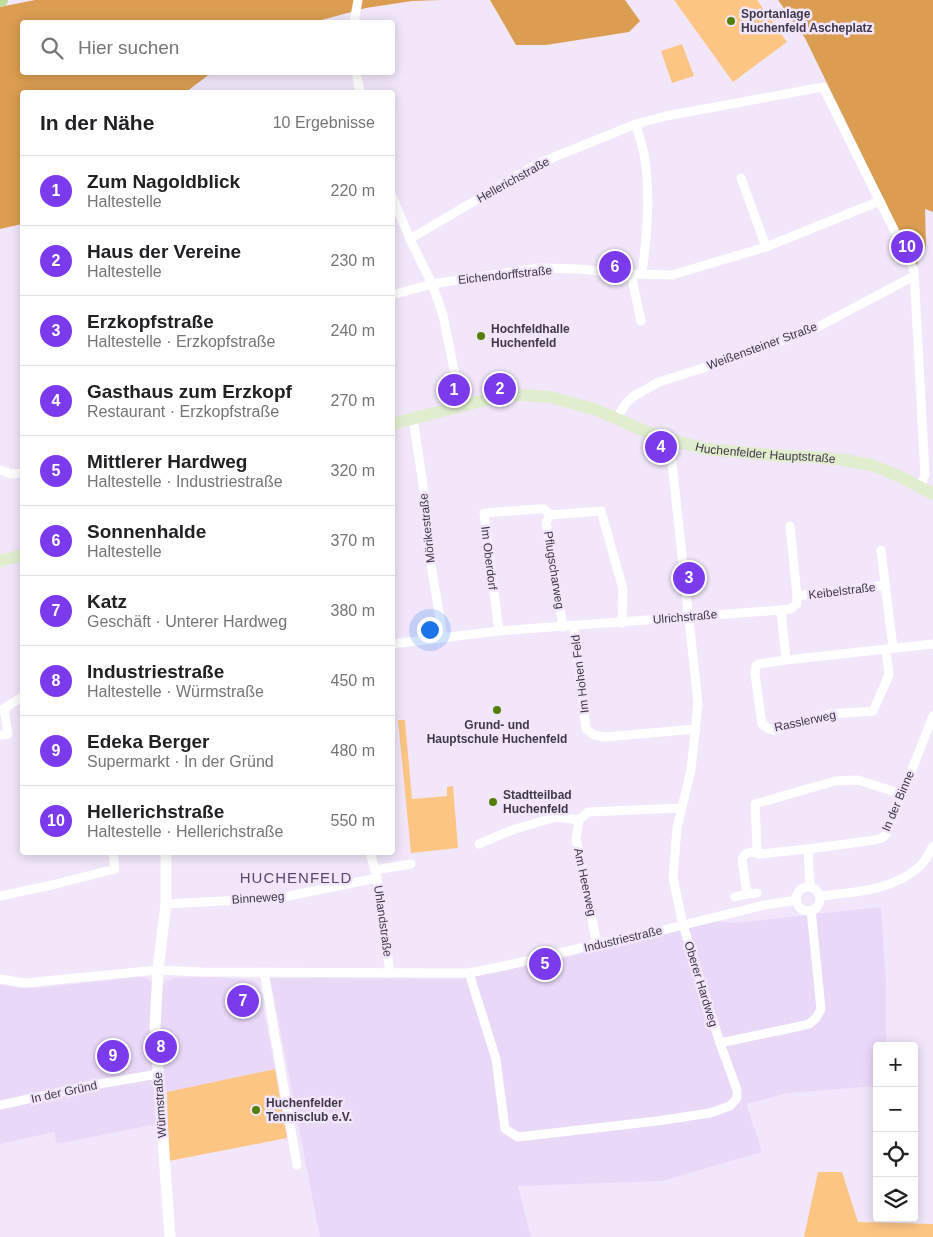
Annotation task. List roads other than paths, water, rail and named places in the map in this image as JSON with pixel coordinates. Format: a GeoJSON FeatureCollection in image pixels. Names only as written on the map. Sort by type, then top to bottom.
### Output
{"type":"FeatureCollection","features":[{"type":"Feature","properties":{"kind":"main road","name":"Huchenfelder Hauptstraße"},"geometry":{"type":"LineString","coordinates":[[395,423],[497,397],[520,395],[550,398],[597,410],[671,440],[706,449],[844,460],[871,465],[899,476],[933,494]]}},
{"type":"Feature","properties":{"kind":"main road"},"geometry":{"type":"LineString","coordinates":[[0,561],[20,555]]}},
{"type":"Feature","properties":{"kind":"street"},"geometry":{"type":"LineString","coordinates":[[354,20],[358,0]]}},
{"type":"Feature","properties":{"kind":"street"},"geometry":{"type":"LineString","coordinates":[[357,75],[360,90]]}},
{"type":"Feature","properties":{"kind":"street","name":"Hellerichstraße"},"geometry":{"type":"LineString","coordinates":[[410,238],[536,164],[636,124],[666,116],[823,87],[914,270],[925,475],[920,487]]}},
{"type":"Feature","properties":{"kind":"street"},"geometry":{"type":"LineString","coordinates":[[636,124],[644,152],[648,188],[647,228],[642,274]]}},
{"type":"Feature","properties":{"kind":"street"},"geometry":{"type":"LineString","coordinates":[[741,178],[766,248]]}},
{"type":"Feature","properties":{"kind":"street","name":"Eichendorffstraße"},"geometry":{"type":"LineString","coordinates":[[395,294],[432,284],[538,268],[672,275],[766,248],[880,201]]}},
{"type":"Feature","properties":{"kind":"street"},"geometry":{"type":"LineString","coordinates":[[395,203],[432,284],[443,315],[461,405]]}},
{"type":"Feature","properties":{"kind":"street"},"geometry":{"type":"LineString","coordinates":[[631,274],[641,321]]}},
{"type":"Feature","properties":{"kind":"street","name":"Weißensteiner Straße"},"geometry":{"type":"LineString","coordinates":[[616,419],[627,402],[659,382],[738,357],[816,328],[914,276]]}},
{"type":"Feature","properties":{"kind":"street","name":"Mörikestraße"},"geometry":{"type":"LineString","coordinates":[[413,418],[426,504],[427,540],[443,637]]}},
{"type":"Feature","properties":{"kind":"street","name":"Oberer Hardweg"},"geometry":{"type":"LineString","coordinates":[[469,972],[496,1059],[505,1129],[518,1137],[710,1113],[730,1106],[737,1098],[737,1090],[720,1043],[683,925],[673,878],[677,828],[691,770],[698,703],[671,440]]}},
{"type":"Feature","properties":{"kind":"street"},"geometry":{"type":"LineString","coordinates":[[0,470],[11,474],[20,473]]}},
{"type":"Feature","properties":{"kind":"street","name":"Im Oberdorf"},"geometry":{"type":"LineString","coordinates":[[499,631],[484,513],[537,509],[544,509],[551,515],[601,511],[623,589],[622,623]]}},
{"type":"Feature","properties":{"kind":"street","name":"Pflugscharweg"},"geometry":{"type":"LineString","coordinates":[[551,515],[546,522],[563,627]]}},
{"type":"Feature","properties":{"kind":"street","name":"Keibelstraße"},"geometry":{"type":"LineString","coordinates":[[781,610],[790,609],[796,604],[797,596],[790,526]]}},
{"type":"Feature","properties":{"kind":"street","name":"Keibelstraße"},"geometry":{"type":"LineString","coordinates":[[881,550],[886,585],[890,648]]}},
{"type":"Feature","properties":{"kind":"street","name":"Keibelstraße"},"geometry":{"type":"LineString","coordinates":[[797,596],[886,585]]}},
{"type":"Feature","properties":{"kind":"street"},"geometry":{"type":"LineString","coordinates":[[781,610],[786,660],[933,644]]}},
{"type":"Feature","properties":{"kind":"street","name":"Ulrichstraße"},"geometry":{"type":"LineString","coordinates":[[395,644],[499,631],[781,610]]}},
{"type":"Feature","properties":{"kind":"street","name":"Im Hohen Feld"},"geometry":{"type":"LineString","coordinates":[[574,626],[586,729],[594,735],[604,737],[696,729]]}},
{"type":"Feature","properties":{"kind":"street","name":"Rasslerweg"},"geometry":{"type":"LineString","coordinates":[[786,660],[756,666],[755,674],[762,724],[768,729],[775,730],[831,714],[873,711],[889,675],[890,648]]}},
{"type":"Feature","properties":{"kind":"street"},"geometry":{"type":"LineString","coordinates":[[0,735],[8,734],[2,710],[20,698]]}},
{"type":"Feature","properties":{"kind":"street","name":"In der Binne"},"geometry":{"type":"LineString","coordinates":[[808,849],[882,838],[887,833],[933,716]]}},
{"type":"Feature","properties":{"kind":"street"},"geometry":{"type":"LineString","coordinates":[[759,854],[756,847],[755,804],[835,781],[858,780],[902,794]]}},
{"type":"Feature","properties":{"kind":"street"},"geometry":{"type":"LineString","coordinates":[[479,844],[512,830],[556,817],[579,820],[588,812],[682,808]]}},
{"type":"Feature","properties":{"kind":"street","name":"Am Heerweg"},"geometry":{"type":"LineString","coordinates":[[579,820],[576,840],[597,944]]}},
{"type":"Feature","properties":{"kind":"street"},"geometry":{"type":"LineString","coordinates":[[820,896],[880,888],[906,876],[922,865],[933,846]]}},
{"type":"Feature","properties":{"kind":"street"},"geometry":{"type":"LineString","coordinates":[[747,894],[742,859],[745,854],[751,852],[759,854],[808,849],[810,887]]}},
{"type":"Feature","properties":{"kind":"street"},"geometry":{"type":"LineString","coordinates":[[0,896],[114,869],[113,855]]}},
{"type":"Feature","properties":{"kind":"street","name":"Würmstraße"},"geometry":{"type":"LineString","coordinates":[[166,855],[166,904],[158,970],[155,1027],[170,1237]]}},
{"type":"Feature","properties":{"kind":"street","name":"Uhlandstraße"},"geometry":{"type":"LineString","coordinates":[[371,855],[376,874],[390,973]]}},
{"type":"Feature","properties":{"kind":"street","name":"Uhlandstraße"},"geometry":{"type":"LineString","coordinates":[[376,874],[411,864]]}},
{"type":"Feature","properties":{"kind":"street","name":"Binneweg"},"geometry":{"type":"LineString","coordinates":[[166,904],[279,898],[376,874]]}},
{"type":"Feature","properties":{"kind":"street"},"geometry":{"type":"LineString","coordinates":[[810,887],[815,889],[820,896],[819,904],[811,910],[803,910],[796,900],[797,894],[801,890],[810,887]]}},
{"type":"Feature","properties":{"kind":"street"},"geometry":{"type":"LineString","coordinates":[[735,897],[757,893]]}},
{"type":"Feature","properties":{"kind":"street","name":"Industriestraße"},"geometry":{"type":"LineString","coordinates":[[0,979],[24,983],[158,970],[390,973],[469,972],[504,966],[764,905],[796,900]]}},
{"type":"Feature","properties":{"kind":"street","name":"Oberer Hardweg"},"geometry":{"type":"LineString","coordinates":[[720,1043],[809,1024],[816,1018],[821,1009],[811,910]]}},
{"type":"Feature","properties":{"kind":"street"},"geometry":{"type":"LineString","coordinates":[[264,972],[297,1165]]}},
{"type":"Feature","properties":{"kind":"street","name":"In der Gründ"},"geometry":{"type":"LineString","coordinates":[[0,1105],[158,1074]]}},
{"type":"Feature","properties":{"kind":"place","name":"Sportanlage Huchenfeld Ascheplatz"},"geometry":{"type":"Point","coordinates":[731,21]}},
{"type":"Feature","properties":{"kind":"place","name":"Hellerichstraße"},"geometry":{"type":"Point","coordinates":[907,247]}},
{"type":"Feature","properties":{"kind":"place","name":"Sonnenhalde"},"geometry":{"type":"Point","coordinates":[615,267]}},
{"type":"Feature","properties":{"kind":"place","name":"Hochfeldhalle Huchenfeld"},"geometry":{"type":"Point","coordinates":[481,336]}},
{"type":"Feature","properties":{"kind":"place","name":"Haus der Vereine"},"geometry":{"type":"Point","coordinates":[500,389]}},
{"type":"Feature","properties":{"kind":"place","name":"Zum Nagoldblick"},"geometry":{"type":"Point","coordinates":[454,390]}},
{"type":"Feature","properties":{"kind":"place","name":"Gasthaus zum Erzkopf"},"geometry":{"type":"Point","coordinates":[661,447]}},
{"type":"Feature","properties":{"kind":"place","name":"Erzkopfstraße"},"geometry":{"type":"Point","coordinates":[689,578]}},
{"type":"Feature","properties":{"kind":"place","name":"Grund- und Hauptschule Huchenfeld"},"geometry":{"type":"Point","coordinates":[497,710]}},
{"type":"Feature","properties":{"kind":"place","name":"Stadtteilbad Huchenfeld"},"geometry":{"type":"Point","coordinates":[493,802]}},
{"type":"Feature","properties":{"kind":"place","name":"Mittlerer Hardweg"},"geometry":{"type":"Point","coordinates":[545,964]}},
{"type":"Feature","properties":{"kind":"place","name":"Katz"},"geometry":{"type":"Point","coordinates":[243,1001]}},
{"type":"Feature","properties":{"kind":"place","name":"Industriestraße"},"geometry":{"type":"Point","coordinates":[161,1047]}},
{"type":"Feature","properties":{"kind":"place","name":"Edeka Berger"},"geometry":{"type":"Point","coordinates":[113,1056]}},
{"type":"Feature","properties":{"kind":"place","name":"Huchenfelder Tennisclub e.V."},"geometry":{"type":"Point","coordinates":[256,1110]}},
{"type":"Feature","properties":{"kind":"district","name":"HUCHENFELD"},"geometry":{"type":"Point","coordinates":[296,877]}}]}
